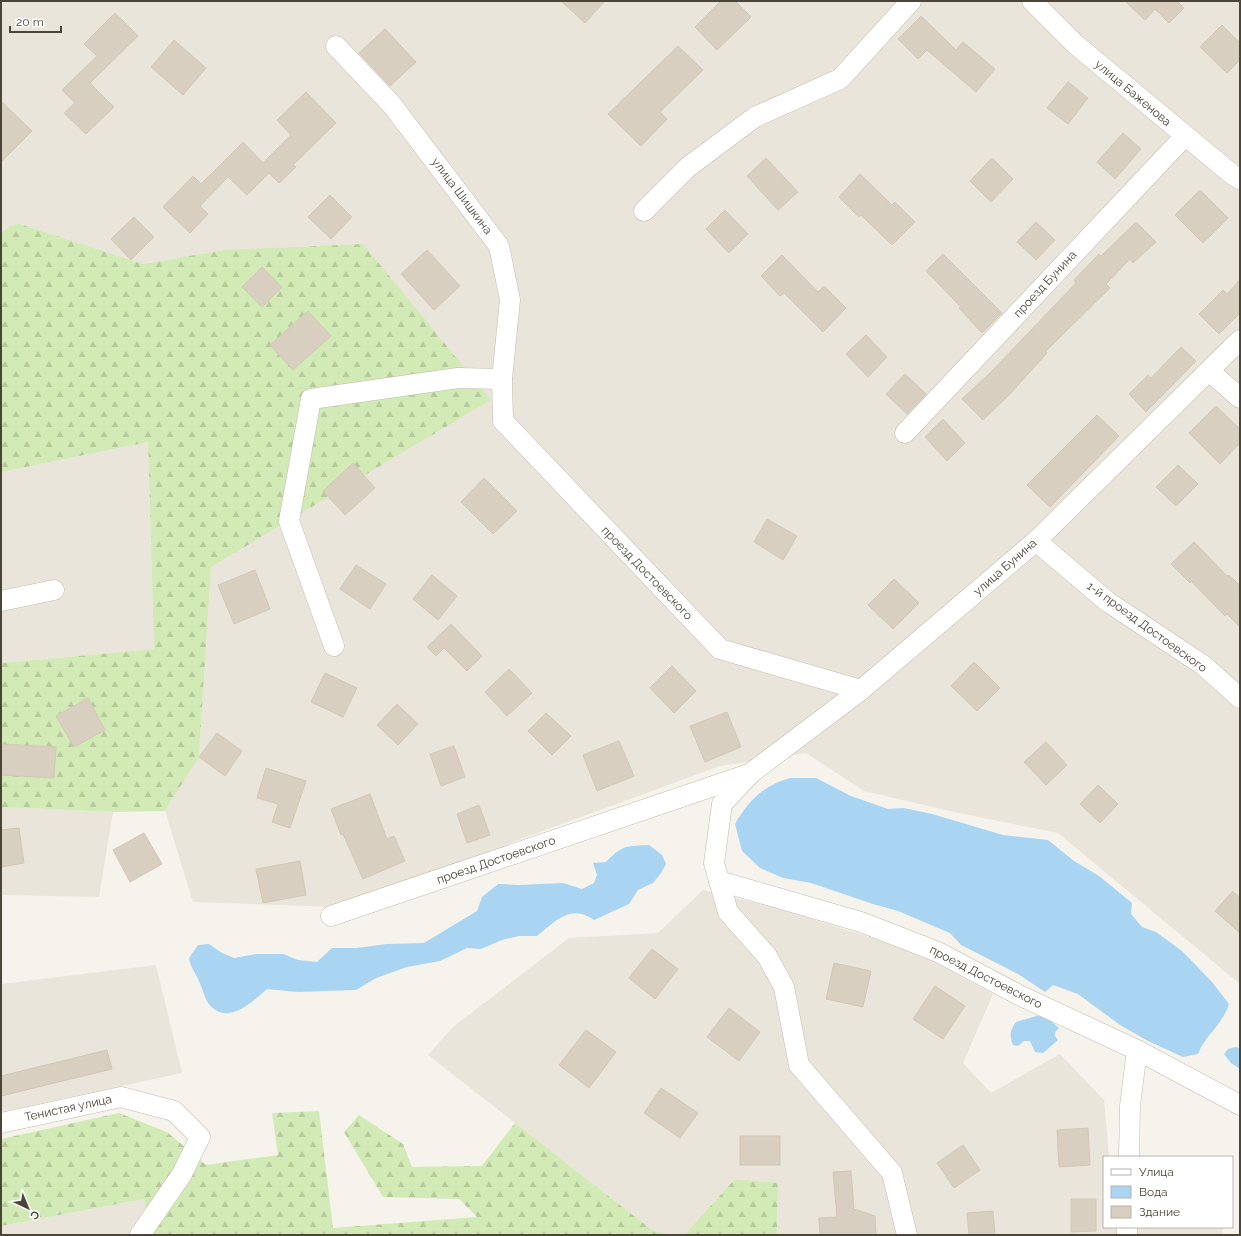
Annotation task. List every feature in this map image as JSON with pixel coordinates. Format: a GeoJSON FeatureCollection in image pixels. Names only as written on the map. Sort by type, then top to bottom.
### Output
{"type":"FeatureCollection","features":[{"type":"Feature","properties":{"kind":"street"},"geometry":{"type":"LineString","coordinates":[[644,211],[688,167],[755,117],[840,79],[911,1]]}},
{"type":"Feature","properties":{"kind":"street","name":"улица Баженова"},"geometry":{"type":"LineString","coordinates":[[1032,1],[1075,44],[1185,136],[1240,179]]}},
{"type":"Feature","properties":{"kind":"street","name":"улица Шишкина"},"geometry":{"type":"LineString","coordinates":[[336,46],[392,105],[499,246],[510,300],[502,379]]}},
{"type":"Feature","properties":{"kind":"street","name":"проезд Бунина"},"geometry":{"type":"LineString","coordinates":[[905,433],[1185,136]]}},
{"type":"Feature","properties":{"kind":"street","name":"улица Бунина"},"geometry":{"type":"LineString","coordinates":[[751,773],[861,690],[1036,541],[1240,340]]}},
{"type":"Feature","properties":{"kind":"street"},"geometry":{"type":"LineString","coordinates":[[1209,371],[1240,398]]}},
{"type":"Feature","properties":{"kind":"street"},"geometry":{"type":"LineString","coordinates":[[334,646],[289,521],[311,399],[458,378],[502,379]]}},
{"type":"Feature","properties":{"kind":"street","name":"проезд Достоевского"},"geometry":{"type":"LineString","coordinates":[[502,379],[503,421],[720,649],[861,690]]}},
{"type":"Feature","properties":{"kind":"street","name":"1-й проезд Достоевского"},"geometry":{"type":"LineString","coordinates":[[1036,541],[1108,602],[1203,665],[1240,698]]}},
{"type":"Feature","properties":{"kind":"street"},"geometry":{"type":"LineString","coordinates":[[1,601],[54,590]]}},
{"type":"Feature","properties":{"kind":"street"},"geometry":{"type":"LineString","coordinates":[[751,773],[722,804],[714,863],[728,912],[767,956],[784,987],[799,1065],[892,1173],[907,1235]]}},
{"type":"Feature","properties":{"kind":"street","name":"проезд Достоевского"},"geometry":{"type":"LineString","coordinates":[[332,916],[751,773]]}},
{"type":"Feature","properties":{"kind":"street","name":"проезд Достоевского"},"geometry":{"type":"LineString","coordinates":[[719,881],[861,922],[938,952],[1019,995],[1137,1050],[1240,1105]]}},
{"type":"Feature","properties":{"kind":"street"},"geometry":{"type":"LineString","coordinates":[[1129,1156],[1130,1106],[1137,1050]]}},
{"type":"Feature","properties":{"kind":"street","name":"Тенистая улица"},"geometry":{"type":"LineString","coordinates":[[1,1123],[121,1096],[174,1111],[200,1137],[182,1174],[140,1235]]}},
{"type":"Feature","properties":{"kind":"shaded area"},"geometry":{"type":"Polygon","coordinates":[[[1,1],[1240,1],[1240,984],[1058,833],[954,812],[864,791],[806,753],[720,766],[336,907],[193,902],[165,811],[199,757],[211,567],[491,400],[224,250],[143,264],[17,223],[1,232],[1,1]]]}},
{"type":"Feature","properties":{"kind":"shaded area"},"geometry":{"type":"Polygon","coordinates":[[[148,442],[154,649],[1,663],[1,472],[148,442]]]}},
{"type":"Feature","properties":{"kind":"shaded area"},"geometry":{"type":"Polygon","coordinates":[[[1,807],[113,812],[99,897],[1,895],[1,807]]]}},
{"type":"Feature","properties":{"kind":"shaded area"},"geometry":{"type":"Polygon","coordinates":[[[703,890],[783,910],[914,951],[993,994],[963,1063],[991,1093],[1060,1054],[1104,1100],[1109,1156],[1103,1156],[1103,1228],[1223,1228],[1222,1235],[777,1235],[778,1183],[735,1179],[684,1235],[673,1235],[652,1230],[428,1055],[453,1027],[569,938],[658,933],[703,890]]]}},
{"type":"Feature","properties":{"kind":"shaded area"},"geometry":{"type":"Polygon","coordinates":[[[156,965],[182,1073],[1,1112],[1,984],[156,965]]]}},
{"type":"Feature","properties":{"kind":"shaded area"},"geometry":{"type":"Polygon","coordinates":[[[144,1199],[150,1235],[1,1235],[1,1226],[144,1199]]]}},
{"type":"Feature","properties":{"kind":"green space"},"geometry":{"type":"Polygon","coordinates":[[[17,223],[143,264],[224,250],[363,244],[491,400],[211,567],[199,757],[165,811],[113,812],[1,807],[1,663],[154,649],[148,442],[1,472],[1,232],[17,223]]]}},
{"type":"Feature","properties":{"kind":"green space"},"geometry":{"type":"Polygon","coordinates":[[[319,1111],[333,1228],[477,1217],[459,1199],[383,1197],[344,1132],[359,1115],[403,1144],[412,1167],[482,1166],[515,1123],[652,1230],[673,1235],[150,1235],[144,1199],[1,1226],[1,1139],[119,1113],[167,1132],[206,1165],[278,1155],[272,1113],[319,1111]]]}},
{"type":"Feature","properties":{"kind":"green space"},"geometry":{"type":"Polygon","coordinates":[[[735,1179],[778,1183],[777,1235],[684,1235],[735,1179]]]}},
{"type":"Feature","properties":{"kind":"water"},"geometry":{"type":"Polygon","coordinates":[[[790,778],[816,778],[851,796],[888,809],[904,808],[932,814],[1003,835],[1048,840],[1074,861],[1099,876],[1132,903],[1131,914],[1142,927],[1156,932],[1182,951],[1212,982],[1229,1004],[1226,1012],[1201,1047],[1198,1054],[1183,1057],[1148,1041],[1120,1025],[1078,994],[1053,985],[1045,992],[1018,974],[961,945],[950,933],[898,911],[811,883],[783,878],[760,868],[742,851],[735,824],[745,808],[758,795],[772,785],[790,778]]]}},
{"type":"Feature","properties":{"kind":"water"},"geometry":{"type":"Polygon","coordinates":[[[649,845],[662,855],[666,864],[653,883],[638,890],[629,904],[594,920],[585,915],[578,914],[564,916],[537,936],[519,936],[502,940],[481,949],[467,948],[440,961],[407,967],[376,978],[356,990],[298,992],[267,989],[239,1010],[231,1013],[223,1013],[215,1010],[208,1003],[190,962],[189,958],[198,945],[209,944],[222,953],[234,958],[256,954],[283,954],[298,960],[317,962],[332,948],[356,948],[387,944],[424,943],[477,911],[482,897],[498,884],[519,885],[563,883],[582,889],[594,883],[597,875],[593,863],[606,862],[616,852],[630,846],[649,845]]]}},
{"type":"Feature","properties":{"kind":"water"},"geometry":{"type":"Polygon","coordinates":[[[1040,1015],[1047,1018],[1059,1028],[1055,1032],[1055,1036],[1058,1040],[1043,1053],[1035,1052],[1030,1041],[1024,1041],[1018,1046],[1013,1045],[1011,1033],[1016,1022],[1040,1015]]]}},
{"type":"Feature","properties":{"kind":"water"},"geometry":{"type":"Polygon","coordinates":[[[1235,1047],[1240,1048],[1240,1069],[1231,1063],[1224,1054],[1228,1049],[1235,1047]]]}},
{"type":"Feature","properties":{"kind":"building"},"geometry":{"type":"Polygon","coordinates":[[[561,1],[605,1],[585,23],[561,1]]]}},
{"type":"Feature","properties":{"kind":"building"},"geometry":{"type":"Polygon","coordinates":[[[721,1],[735,1],[751,17],[717,50],[695,27],[721,1]]]}},
{"type":"Feature","properties":{"kind":"building"},"geometry":{"type":"Polygon","coordinates":[[[1125,1],[1177,1],[1184,8],[1169,23],[1155,9],[1145,20],[1125,1]]]}},
{"type":"Feature","properties":{"kind":"building"},"geometry":{"type":"Polygon","coordinates":[[[115,13],[138,36],[90,83],[114,107],[86,134],[64,113],[75,103],[62,90],[97,56],[84,44],[115,13]]]}},
{"type":"Feature","properties":{"kind":"building"},"geometry":{"type":"Polygon","coordinates":[[[921,16],[956,50],[963,42],[995,69],[976,92],[927,50],[918,59],[898,39],[921,16]]]}},
{"type":"Feature","properties":{"kind":"building"},"geometry":{"type":"Polygon","coordinates":[[[1222,25],[1240,43],[1240,60],[1227,73],[1200,47],[1222,25]]]}},
{"type":"Feature","properties":{"kind":"building"},"geometry":{"type":"Polygon","coordinates":[[[385,29],[416,62],[390,86],[359,53],[385,29]]]}},
{"type":"Feature","properties":{"kind":"building"},"geometry":{"type":"Polygon","coordinates":[[[174,40],[206,68],[183,95],[151,67],[174,40]]]}},
{"type":"Feature","properties":{"kind":"building"},"geometry":{"type":"Polygon","coordinates":[[[678,46],[703,70],[660,112],[667,119],[641,146],[608,114],[678,46]]]}},
{"type":"Feature","properties":{"kind":"building"},"geometry":{"type":"Polygon","coordinates":[[[1068,82],[1088,98],[1068,124],[1047,108],[1068,82]]]}},
{"type":"Feature","properties":{"kind":"building"},"geometry":{"type":"Polygon","coordinates":[[[306,92],[336,123],[293,165],[296,167],[279,183],[269,173],[247,195],[228,177],[200,206],[208,214],[190,233],[163,207],[193,176],[201,184],[243,142],[263,163],[291,135],[277,120],[306,92]]]}},
{"type":"Feature","properties":{"kind":"building"},"geometry":{"type":"Polygon","coordinates":[[[1,101],[32,131],[1,162],[1,101]]]}},
{"type":"Feature","properties":{"kind":"building"},"geometry":{"type":"Polygon","coordinates":[[[1123,133],[1141,149],[1115,179],[1097,162],[1123,133]]]}},
{"type":"Feature","properties":{"kind":"building"},"geometry":{"type":"Polygon","coordinates":[[[766,158],[798,192],[778,210],[747,176],[766,158]]]}},
{"type":"Feature","properties":{"kind":"building"},"geometry":{"type":"Polygon","coordinates":[[[992,158],[1013,179],[991,202],[970,181],[992,158]]]}},
{"type":"Feature","properties":{"kind":"building"},"geometry":{"type":"Polygon","coordinates":[[[860,174],[892,205],[895,202],[915,222],[892,245],[861,215],[859,217],[839,197],[860,174]]]}},
{"type":"Feature","properties":{"kind":"building"},"geometry":{"type":"Polygon","coordinates":[[[1200,190],[1228,218],[1203,243],[1175,215],[1200,190]]]}},
{"type":"Feature","properties":{"kind":"building"},"geometry":{"type":"Polygon","coordinates":[[[330,195],[352,217],[331,239],[308,217],[330,195]]]}},
{"type":"Feature","properties":{"kind":"building"},"geometry":{"type":"Polygon","coordinates":[[[725,210],[748,234],[729,253],[706,229],[725,210]]]}},
{"type":"Feature","properties":{"kind":"building"},"geometry":{"type":"Polygon","coordinates":[[[134,217],[154,237],[131,260],[111,239],[134,217]]]}},
{"type":"Feature","properties":{"kind":"building"},"geometry":{"type":"Polygon","coordinates":[[[1036,222],[1055,240],[1036,260],[1017,242],[1036,222]]]}},
{"type":"Feature","properties":{"kind":"building"},"geometry":{"type":"Polygon","coordinates":[[[1136,222],[1156,242],[1133,263],[1130,259],[1106,284],[1110,288],[1046,351],[1047,353],[1010,394],[983,420],[962,399],[990,373],[1076,283],[1074,280],[1099,254],[1101,256],[1136,222]]]}},
{"type":"Feature","properties":{"kind":"building"},"geometry":{"type":"Polygon","coordinates":[[[427,250],[460,286],[434,310],[401,274],[427,250]]]}},
{"type":"Feature","properties":{"kind":"building"},"geometry":{"type":"Polygon","coordinates":[[[943,254],[1002,313],[982,333],[959,308],[961,307],[926,271],[943,254]]]}},
{"type":"Feature","properties":{"kind":"building"},"geometry":{"type":"Polygon","coordinates":[[[782,255],[818,292],[824,286],[846,308],[823,332],[784,293],[780,296],[761,276],[782,255]]]}},
{"type":"Feature","properties":{"kind":"building"},"geometry":{"type":"Polygon","coordinates":[[[262,267],[282,287],[262,307],[242,287],[262,267]]]}},
{"type":"Feature","properties":{"kind":"building"},"geometry":{"type":"Polygon","coordinates":[[[1240,280],[1240,313],[1219,334],[1199,314],[1223,290],[1227,294],[1240,280]]]}},
{"type":"Feature","properties":{"kind":"building"},"geometry":{"type":"Polygon","coordinates":[[[308,311],[331,336],[293,370],[270,345],[308,311]]]}},
{"type":"Feature","properties":{"kind":"building"},"geometry":{"type":"Polygon","coordinates":[[[866,335],[887,357],[868,377],[846,354],[866,335]]]}},
{"type":"Feature","properties":{"kind":"building"},"geometry":{"type":"Polygon","coordinates":[[[1181,347],[1196,361],[1146,412],[1129,394],[1148,375],[1151,378],[1181,347]]]}},
{"type":"Feature","properties":{"kind":"building"},"geometry":{"type":"Polygon","coordinates":[[[905,374],[926,394],[907,414],[886,394],[905,374]]]}},
{"type":"Feature","properties":{"kind":"building"},"geometry":{"type":"Polygon","coordinates":[[[1216,406],[1240,429],[1240,443],[1220,464],[1189,433],[1216,406]]]}},
{"type":"Feature","properties":{"kind":"building"},"geometry":{"type":"Polygon","coordinates":[[[1097,415],[1119,436],[1050,507],[1027,485],[1097,415]]]}},
{"type":"Feature","properties":{"kind":"building"},"geometry":{"type":"Polygon","coordinates":[[[943,419],[965,443],[947,461],[925,437],[943,419]]]}},
{"type":"Feature","properties":{"kind":"building"},"geometry":{"type":"Polygon","coordinates":[[[353,463],[375,488],[345,515],[323,491],[353,463]]]}},
{"type":"Feature","properties":{"kind":"building"},"geometry":{"type":"Polygon","coordinates":[[[1178,465],[1198,484],[1176,506],[1156,487],[1178,465]]]}},
{"type":"Feature","properties":{"kind":"building"},"geometry":{"type":"Polygon","coordinates":[[[484,478],[517,511],[493,534],[461,502],[484,478]]]}},
{"type":"Feature","properties":{"kind":"building"},"geometry":{"type":"Polygon","coordinates":[[[767,519],[797,536],[783,560],[754,542],[767,519]]]}},
{"type":"Feature","properties":{"kind":"building"},"geometry":{"type":"Polygon","coordinates":[[[1194,542],[1227,576],[1229,575],[1240,586],[1240,627],[1227,614],[1225,616],[1191,581],[1190,583],[1171,564],[1194,542]]]}},
{"type":"Feature","properties":{"kind":"building"},"geometry":{"type":"Polygon","coordinates":[[[356,565],[386,584],[370,609],[340,589],[356,565]]]}},
{"type":"Feature","properties":{"kind":"building"},"geometry":{"type":"Polygon","coordinates":[[[255,570],[270,609],[234,624],[218,585],[255,570]]]}},
{"type":"Feature","properties":{"kind":"building"},"geometry":{"type":"Polygon","coordinates":[[[432,575],[457,596],[438,620],[413,599],[432,575]]]}},
{"type":"Feature","properties":{"kind":"building"},"geometry":{"type":"Polygon","coordinates":[[[894,579],[919,603],[893,629],[868,605],[894,579]]]}},
{"type":"Feature","properties":{"kind":"building"},"geometry":{"type":"Polygon","coordinates":[[[451,624],[482,656],[467,671],[444,648],[436,656],[427,647],[451,624]]]}},
{"type":"Feature","properties":{"kind":"building"},"geometry":{"type":"Polygon","coordinates":[[[974,662],[1000,688],[977,711],[951,686],[974,662]]]}},
{"type":"Feature","properties":{"kind":"building"},"geometry":{"type":"Polygon","coordinates":[[[672,666],[696,691],[674,713],[650,688],[672,666]]]}},
{"type":"Feature","properties":{"kind":"building"},"geometry":{"type":"Polygon","coordinates":[[[509,669],[532,693],[507,716],[485,692],[509,669]]]}},
{"type":"Feature","properties":{"kind":"building"},"geometry":{"type":"Polygon","coordinates":[[[325,673],[357,688],[343,717],[311,702],[325,673]]]}},
{"type":"Feature","properties":{"kind":"building"},"geometry":{"type":"Polygon","coordinates":[[[88,698],[105,730],[74,747],[56,716],[88,698]]]}},
{"type":"Feature","properties":{"kind":"building"},"geometry":{"type":"Polygon","coordinates":[[[397,704],[418,724],[398,745],[377,725],[397,704]]]}},
{"type":"Feature","properties":{"kind":"building"},"geometry":{"type":"Polygon","coordinates":[[[727,712],[741,747],[705,762],[690,726],[727,712]]]}},
{"type":"Feature","properties":{"kind":"building"},"geometry":{"type":"Polygon","coordinates":[[[546,713],[571,736],[552,755],[528,731],[546,713]]]}},
{"type":"Feature","properties":{"kind":"building"},"geometry":{"type":"Polygon","coordinates":[[[217,733],[242,751],[225,776],[199,757],[217,733]]]}},
{"type":"Feature","properties":{"kind":"building"},"geometry":{"type":"Polygon","coordinates":[[[619,741],[634,776],[597,791],[583,755],[619,741]]]}},
{"type":"Feature","properties":{"kind":"building"},"geometry":{"type":"Polygon","coordinates":[[[1046,742],[1067,765],[1046,785],[1024,762],[1046,742]]]}},
{"type":"Feature","properties":{"kind":"building"},"geometry":{"type":"Polygon","coordinates":[[[1,744],[56,747],[54,778],[1,775],[1,744]]]}},
{"type":"Feature","properties":{"kind":"building"},"geometry":{"type":"Polygon","coordinates":[[[454,746],[465,777],[441,786],[430,754],[454,746]]]}},
{"type":"Feature","properties":{"kind":"building"},"geometry":{"type":"Polygon","coordinates":[[[266,768],[306,781],[290,828],[272,822],[278,804],[257,798],[266,768]]]}},
{"type":"Feature","properties":{"kind":"building"},"geometry":{"type":"Polygon","coordinates":[[[1098,785],[1118,804],[1100,823],[1080,804],[1098,785]]]}},
{"type":"Feature","properties":{"kind":"building"},"geometry":{"type":"Polygon","coordinates":[[[370,794],[387,839],[394,836],[405,861],[363,879],[343,834],[341,835],[331,809],[370,794]]]}},
{"type":"Feature","properties":{"kind":"building"},"geometry":{"type":"Polygon","coordinates":[[[479,805],[490,835],[467,843],[457,814],[479,805]]]}},
{"type":"Feature","properties":{"kind":"building"},"geometry":{"type":"Polygon","coordinates":[[[19,828],[24,863],[1,867],[1,830],[19,828]]]}},
{"type":"Feature","properties":{"kind":"building"},"geometry":{"type":"Polygon","coordinates":[[[144,833],[162,864],[130,882],[113,850],[144,833]]]}},
{"type":"Feature","properties":{"kind":"building"},"geometry":{"type":"Polygon","coordinates":[[[300,861],[306,895],[263,903],[256,869],[300,861]]]}},
{"type":"Feature","properties":{"kind":"building"},"geometry":{"type":"Polygon","coordinates":[[[1233,891],[1240,898],[1240,933],[1215,911],[1233,891]]]}},
{"type":"Feature","properties":{"kind":"building"},"geometry":{"type":"Polygon","coordinates":[[[652,949],[678,969],[655,999],[629,978],[652,949]]]}},
{"type":"Feature","properties":{"kind":"building"},"geometry":{"type":"Polygon","coordinates":[[[834,963],[871,971],[863,1007],[826,999],[834,963]]]}},
{"type":"Feature","properties":{"kind":"building"},"geometry":{"type":"Polygon","coordinates":[[[935,986],[965,1006],[943,1039],[913,1019],[935,986]]]}},
{"type":"Feature","properties":{"kind":"building"},"geometry":{"type":"Polygon","coordinates":[[[729,1008],[760,1032],[739,1061],[707,1037],[729,1008]]]}},
{"type":"Feature","properties":{"kind":"building"},"geometry":{"type":"Polygon","coordinates":[[[586,1030],[616,1052],[589,1088],[559,1065],[586,1030]]]}},
{"type":"Feature","properties":{"kind":"building"},"geometry":{"type":"Polygon","coordinates":[[[107,1050],[112,1069],[1,1096],[1,1076],[107,1050]]]}},
{"type":"Feature","properties":{"kind":"building"},"geometry":{"type":"Polygon","coordinates":[[[661,1088],[698,1113],[680,1138],[644,1113],[661,1088]]]}},
{"type":"Feature","properties":{"kind":"building"},"geometry":{"type":"Polygon","coordinates":[[[1088,1128],[1090,1165],[1059,1167],[1057,1130],[1088,1128]]]}},
{"type":"Feature","properties":{"kind":"building"},"geometry":{"type":"Polygon","coordinates":[[[740,1136],[780,1136],[780,1165],[740,1165],[740,1136]]]}},
{"type":"Feature","properties":{"kind":"building"},"geometry":{"type":"Polygon","coordinates":[[[963,1145],[980,1170],[954,1188],[937,1163],[963,1145]]]}},
{"type":"Feature","properties":{"kind":"building"},"geometry":{"type":"Polygon","coordinates":[[[851,1171],[854,1209],[875,1216],[876,1235],[820,1235],[819,1218],[837,1217],[833,1172],[851,1171]]]}},
{"type":"Feature","properties":{"kind":"building"},"geometry":{"type":"Polygon","coordinates":[[[1071,1199],[1096,1199],[1096,1231],[1071,1232],[1071,1199]]]}},
{"type":"Feature","properties":{"kind":"building"},"geometry":{"type":"Polygon","coordinates":[[[993,1211],[995,1235],[969,1235],[967,1213],[993,1211]]]}}]}
